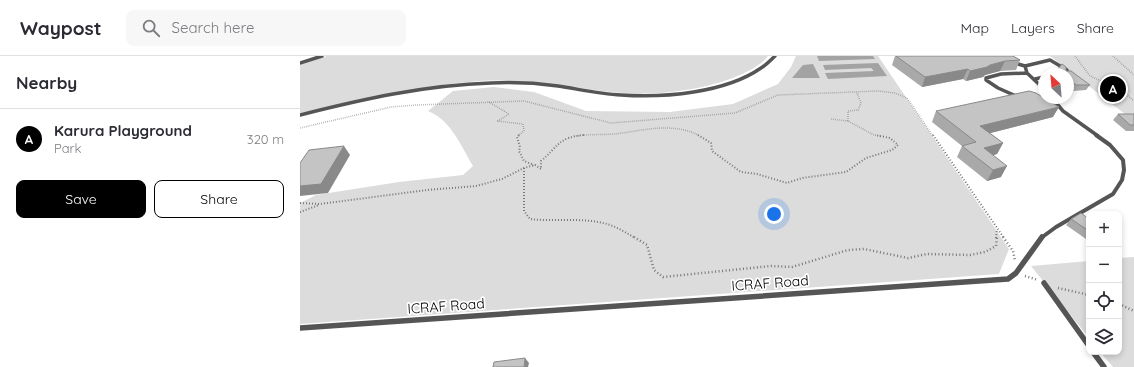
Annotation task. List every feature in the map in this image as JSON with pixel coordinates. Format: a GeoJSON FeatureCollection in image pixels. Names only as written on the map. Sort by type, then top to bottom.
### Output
{"type":"FeatureCollection","features":[{"type":"Feature","properties":{"kind":"lane"},"geometry":{"type":"LineString","coordinates":[[300,63],[322,56]]}},
{"type":"Feature","properties":{"kind":"lane"},"geometry":{"type":"LineString","coordinates":[[300,116],[403,91],[474,84],[510,82],[541,84],[619,95],[641,96],[681,93],[724,84],[741,78],[768,64],[775,56]]}},
{"type":"Feature","properties":{"kind":"lane"},"geometry":{"type":"LineString","coordinates":[[1004,56],[1024,66],[1050,60],[1064,68]]}},
{"type":"Feature","properties":{"kind":"lane"},"geometry":{"type":"LineString","coordinates":[[1024,66],[1027,73],[1038,82]]}},
{"type":"Feature","properties":{"kind":"lane"},"geometry":{"type":"LineString","coordinates":[[1026,99],[998,88],[986,80],[986,78],[1001,74],[1027,73]]}},
{"type":"Feature","properties":{"kind":"lane"},"geometry":{"type":"LineString","coordinates":[[1057,104],[1063,111]]}},
{"type":"Feature","properties":{"kind":"lane"},"geometry":{"type":"LineString","coordinates":[[1056,109],[1063,111]]}},
{"type":"Feature","properties":{"kind":"lane","name":"ICRAF Road"},"geometry":{"type":"LineString","coordinates":[[300,328],[1008,279],[1016,272],[1042,237],[1056,226],[1113,194],[1122,180],[1124,170],[1123,160],[1110,145],[1063,111]]}},
{"type":"Feature","properties":{"kind":"lane"},"geometry":{"type":"LineString","coordinates":[[1044,283],[1086,342]]}},
{"type":"Feature","properties":{"kind":"lane"},"geometry":{"type":"LineString","coordinates":[[1095,355],[1104,367]]}},
{"type":"Feature","properties":{"kind":"path"},"geometry":{"type":"LineString","coordinates":[[1075,56],[1090,76],[1121,90],[1134,101]]}},
{"type":"Feature","properties":{"kind":"path"},"geometry":{"type":"LineString","coordinates":[[1113,56],[1134,75]]}},
{"type":"Feature","properties":{"kind":"path"},"geometry":{"type":"LineString","coordinates":[[300,128],[391,107],[488,101],[524,101],[611,123],[673,120],[735,113],[778,95],[889,92],[908,98],[1013,251],[1016,272]]}},
{"type":"Feature","properties":{"kind":"path"},"geometry":{"type":"LineString","coordinates":[[848,121],[848,111],[858,110],[861,103],[857,93]]}},
{"type":"Feature","properties":{"kind":"path"},"geometry":{"type":"LineString","coordinates":[[488,101],[509,114],[498,121],[523,124],[524,131],[517,137],[520,147],[519,151],[524,161],[542,169],[541,161],[559,142],[577,135],[615,134],[643,129],[678,128],[690,132],[711,143],[712,151],[741,172],[757,174],[787,183],[802,178],[846,172],[866,158],[892,150],[898,145],[890,138],[874,134],[848,121],[831,119]]}},
{"type":"Feature","properties":{"kind":"path"},"geometry":{"type":"LineString","coordinates":[[300,203],[320,204],[427,190],[476,186],[502,179],[524,168],[535,165]]}},
{"type":"Feature","properties":{"kind":"path"},"geometry":{"type":"LineString","coordinates":[[524,168],[524,212],[530,219],[547,221],[571,220],[607,224],[647,245],[654,270],[663,277],[771,266],[792,267],[853,249],[864,249],[908,258],[927,254],[970,255],[985,252],[996,246],[997,229]]}},
{"type":"Feature","properties":{"kind":"path"},"geometry":{"type":"LineString","coordinates":[[300,212],[320,204]]}},
{"type":"Feature","properties":{"kind":"path"},"geometry":{"type":"LineString","coordinates":[[1122,305],[1134,311]]}},
{"type":"Feature","properties":{"kind":"shaded area"},"geometry":{"type":"Polygon","coordinates":[[[327,56],[768,56],[756,67],[730,79],[704,87],[664,93],[605,92],[517,81],[481,81],[413,90],[300,115],[300,65],[327,56]]]}},
{"type":"Feature","properties":{"kind":"shaded area"},"geometry":{"type":"Polygon","coordinates":[[[796,56],[878,56],[1009,249],[999,274],[300,324],[300,203],[316,195],[399,182],[463,175],[473,166],[460,142],[443,121],[428,111],[453,91],[494,87],[534,92],[586,111],[670,112],[733,104],[778,84],[791,67],[796,56]]]}},
{"type":"Feature","properties":{"kind":"shaded area"},"geometry":{"type":"Polygon","coordinates":[[[817,56],[873,56],[875,59],[819,61],[817,56]]]}},
{"type":"Feature","properties":{"kind":"shaded area"},"geometry":{"type":"Polygon","coordinates":[[[1050,56],[1134,56],[1134,121],[1074,75],[1074,68],[1066,68],[1050,56]]]}},
{"type":"Feature","properties":{"kind":"shaded area"},"geometry":{"type":"Polygon","coordinates":[[[878,63],[887,76],[828,79],[825,73],[874,71],[871,68],[825,70],[823,65],[878,63]]]}},
{"type":"Feature","properties":{"kind":"shaded area"},"geometry":{"type":"Polygon","coordinates":[[[813,64],[820,78],[792,78],[803,65],[813,64]]]}},
{"type":"Feature","properties":{"kind":"shaded area"},"geometry":{"type":"Polygon","coordinates":[[[1134,257],[1134,367],[1113,367],[1103,355],[1122,355],[1122,258],[1134,257]]]}},
{"type":"Feature","properties":{"kind":"shaded area"},"geometry":{"type":"Polygon","coordinates":[[[1086,261],[1086,334],[1031,266],[1086,261]]]}},
{"type":"Feature","properties":{"kind":"building"},"geometry":{"type":"Polygon","coordinates":[[[896,56],[1013,56],[1020,60],[1005,61],[970,71],[968,69],[925,77],[896,56]]]}},
{"type":"Feature","properties":{"kind":"building"},"geometry":{"type":"Polygon","coordinates":[[[1062,64],[1066,67],[1066,68],[1059,68],[1062,64]]]}},
{"type":"Feature","properties":{"kind":"building"},"geometry":{"type":"Polygon","coordinates":[[[1074,73],[1090,85],[1076,85],[1074,84],[1074,73]]]}},
{"type":"Feature","properties":{"kind":"building"},"geometry":{"type":"Polygon","coordinates":[[[1029,91],[1038,94],[1038,104],[1054,104],[1059,107],[980,126],[1003,143],[984,148],[1007,166],[993,170],[962,146],[976,142],[936,111],[1029,91]]]}},
{"type":"Feature","properties":{"kind":"building"},"geometry":{"type":"Polygon","coordinates":[[[1118,114],[1134,114],[1134,125],[1130,125],[1118,114]]]}},
{"type":"Feature","properties":{"kind":"building"},"geometry":{"type":"Polygon","coordinates":[[[344,146],[321,184],[300,186],[300,163],[309,150],[344,146]]]}},
{"type":"Feature","properties":{"kind":"building"},"geometry":{"type":"Polygon","coordinates":[[[1081,213],[1086,217],[1086,229],[1071,219],[1081,213]]]}},
{"type":"Feature","properties":{"kind":"building"},"geometry":{"type":"Polygon","coordinates":[[[525,358],[524,367],[493,367],[494,362],[525,358]]]}},
{"type":"Feature","properties":{"kind":"place","name":"Karura Playground"},"geometry":{"type":"Point","coordinates":[1113,89]}}]}
